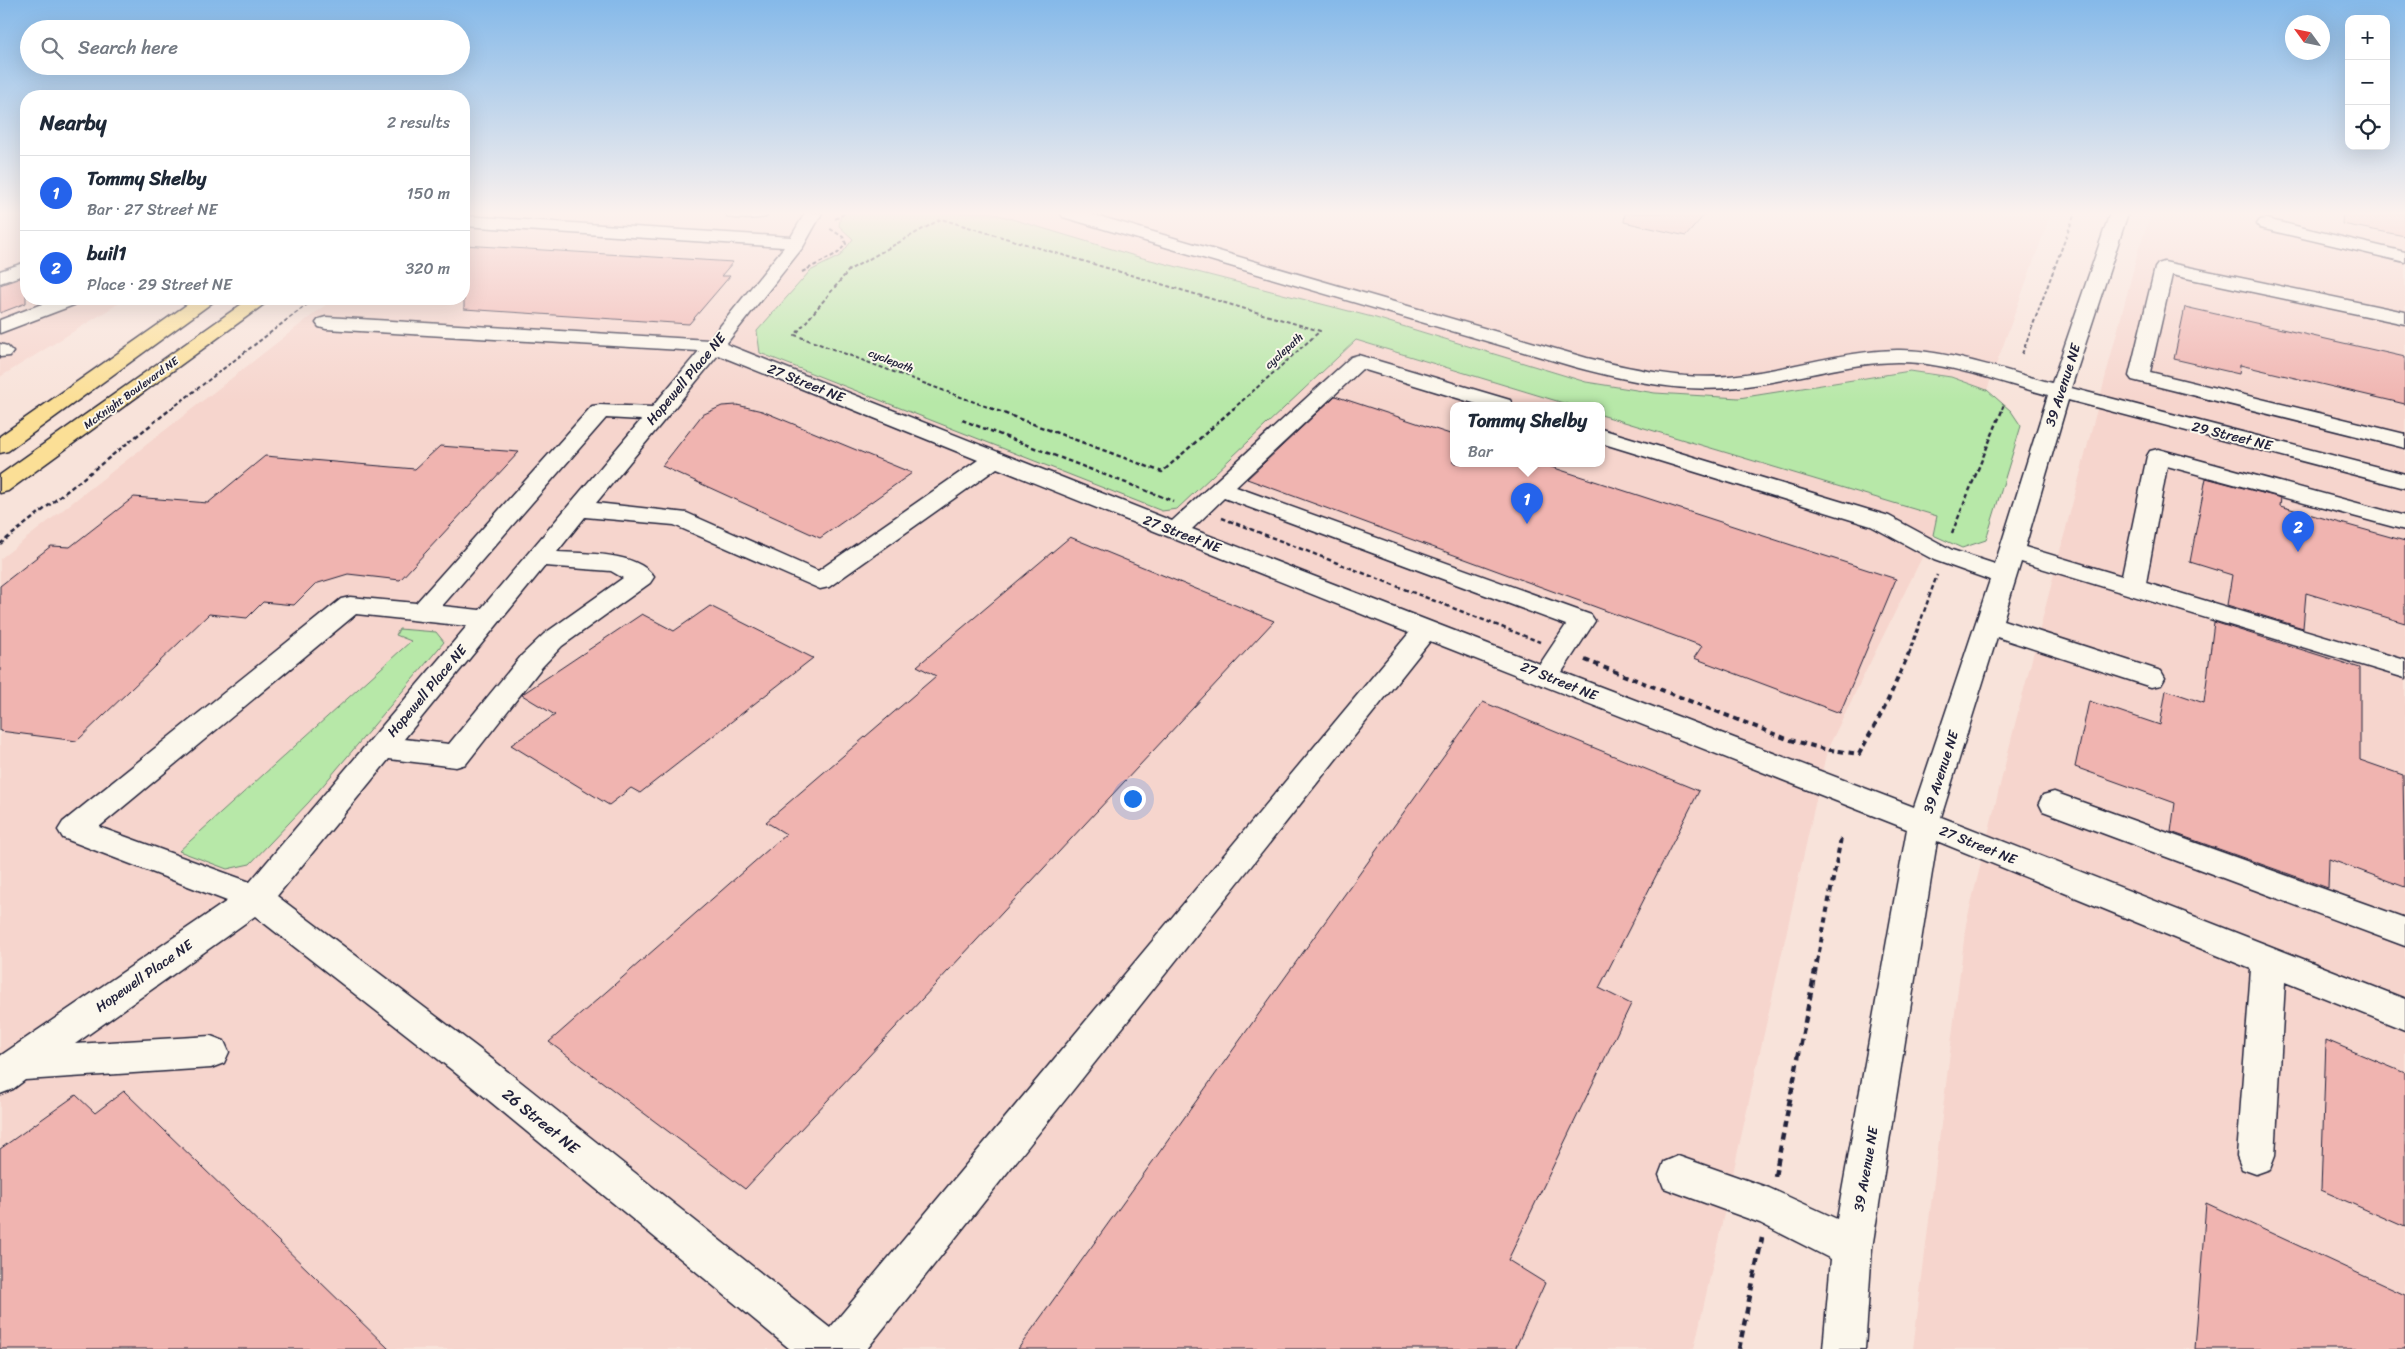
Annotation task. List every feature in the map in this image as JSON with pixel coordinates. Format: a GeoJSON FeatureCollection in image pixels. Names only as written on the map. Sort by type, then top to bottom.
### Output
{"type":"FeatureCollection","features":[{"type":"Feature","properties":{"kind":"main road"},"geometry":{"type":"LineString","coordinates":[[0,446],[199,305]]}},
{"type":"Feature","properties":{"kind":"main road","name":"McKnight Boulevard NE"},"geometry":{"type":"LineString","coordinates":[[0,486],[253,305]]}},
{"type":"Feature","properties":{"kind":"street","name":"Hopewell Place NE"},"geometry":{"type":"LineString","coordinates":[[10,1070],[256,898],[770,276]]}},
{"type":"Feature","properties":{"kind":"street","name":"29 Street NE"},"geometry":{"type":"LineString","coordinates":[[1286,276],[1582,362],[1640,377],[1687,382],[1729,382],[1854,360],[1897,356],[1934,359],[2405,480]]}},
{"type":"Feature","properties":{"kind":"street","name":"39 Avenue NE"},"geometry":{"type":"LineString","coordinates":[[1844,1349],[1852,1248],[1924,823],[2009,563],[2060,391],[2098,276]]}},
{"type":"Feature","properties":{"kind":"street"},"geometry":{"type":"LineString","coordinates":[[2162,276],[2139,376],[2164,418]]}},
{"type":"Feature","properties":{"kind":"street"},"geometry":{"type":"LineString","coordinates":[[2202,276],[2405,318]]}},
{"type":"Feature","properties":{"kind":"street"},"geometry":{"type":"LineString","coordinates":[[0,327],[57,305]]}},
{"type":"Feature","properties":{"kind":"street","name":"27 Street NE"},"geometry":{"type":"LineString","coordinates":[[326,323],[714,346],[1175,531],[1924,823],[2405,1015]]}},
{"type":"Feature","properties":{"kind":"street"},"geometry":{"type":"LineString","coordinates":[[1175,531],[1358,361],[1492,402]]}},
{"type":"Feature","properties":{"kind":"street"},"geometry":{"type":"LineString","coordinates":[[2139,376],[2405,441]]}},
{"type":"Feature","properties":{"kind":"street"},"geometry":{"type":"LineString","coordinates":[[422,613],[600,411],[657,414]]}},
{"type":"Feature","properties":{"kind":"street"},"geometry":{"type":"LineString","coordinates":[[1605,437],[1880,521],[1944,555],[2009,563],[2132,587],[2405,669]]}},
{"type":"Feature","properties":{"kind":"street"},"geometry":{"type":"LineString","coordinates":[[2132,587],[2158,456],[2405,523]]}},
{"type":"Feature","properties":{"kind":"street"},"geometry":{"type":"LineString","coordinates":[[578,509],[679,518],[820,581],[995,459]]}},
{"type":"Feature","properties":{"kind":"street"},"geometry":{"type":"LineString","coordinates":[[1221,489],[1582,621],[1546,676]]}},
{"type":"Feature","properties":{"kind":"street"},"geometry":{"type":"LineString","coordinates":[[380,748],[456,756],[532,661],[553,640],[641,577],[616,564],[538,558]]}},
{"type":"Feature","properties":{"kind":"street","name":"26 Street NE"},"geometry":{"type":"LineString","coordinates":[[422,613],[350,605],[74,830],[256,898],[465,1060],[823,1349]]}},
{"type":"Feature","properties":{"kind":"street"},"geometry":{"type":"LineString","coordinates":[[422,613],[486,619]]}},
{"type":"Feature","properties":{"kind":"street"},"geometry":{"type":"LineString","coordinates":[[1989,625],[2151,678]]}},
{"type":"Feature","properties":{"kind":"street"},"geometry":{"type":"LineString","coordinates":[[840,1349],[1426,629]]}},
{"type":"Feature","properties":{"kind":"street"},"geometry":{"type":"LineString","coordinates":[[2054,803],[2405,932]]}},
{"type":"Feature","properties":{"kind":"street"},"geometry":{"type":"LineString","coordinates":[[2256,1156],[2269,960]]}},
{"type":"Feature","properties":{"kind":"street"},"geometry":{"type":"LineString","coordinates":[[10,1070],[211,1052]]}},
{"type":"Feature","properties":{"kind":"street"},"geometry":{"type":"LineString","coordinates":[[1678,1175],[1769,1206],[1852,1248]]}},
{"type":"Feature","properties":{"kind":"path","name":"cyclepath"},"geometry":{"type":"LineString","coordinates":[[844,276],[795,335],[1162,472],[1320,331],[1134,276]]}},
{"type":"Feature","properties":{"kind":"path"},"geometry":{"type":"LineString","coordinates":[[2022,354],[2051,276]]}},
{"type":"Feature","properties":{"kind":"path"},"geometry":{"type":"LineString","coordinates":[[0,544],[225,366],[306,305]]}},
{"type":"Feature","properties":{"kind":"path"},"geometry":{"type":"LineString","coordinates":[[1858,754],[1876,727],[1918,634],[1944,555],[2004,404]]}},
{"type":"Feature","properties":{"kind":"path"},"geometry":{"type":"LineString","coordinates":[[1739,1349],[1841,838]]}},
{"type":"Feature","properties":{"kind":"shaded area"},"geometry":{"type":"Polygon","coordinates":[[[0,276],[20,276],[20,305],[116,305],[0,377],[0,276]]]}},
{"type":"Feature","properties":{"kind":"shaded area"},"geometry":{"type":"Polygon","coordinates":[[[470,276],[818,276],[1177,509],[1356,340],[1560,402],[1450,402],[1450,467],[1605,467],[1605,416],[1937,516],[1933,535],[1827,750],[1694,1349],[0,1349],[0,559],[325,305],[470,305],[470,276]]]}},
{"type":"Feature","properties":{"kind":"shaded area"},"geometry":{"type":"Polygon","coordinates":[[[1213,276],[2028,276],[1987,390],[1951,377],[1910,371],[1739,398],[1655,393],[1586,382],[1376,318],[1213,276]]]}},
{"type":"Feature","properties":{"kind":"shaded area"},"geometry":{"type":"Polygon","coordinates":[[[2132,276],[2405,276],[2405,1349],[1913,1349],[1966,924],[2015,724],[2132,276]]]}},
{"type":"Feature","properties":{"kind":"green space"},"geometry":{"type":"Polygon","coordinates":[[[806,276],[1213,276],[1376,318],[1586,382],[1655,393],[1739,398],[1910,371],[1951,377],[1987,390],[2011,411],[2021,426],[1986,540],[1962,548],[1933,535],[1937,516],[1605,416],[1605,402],[1560,402],[1356,340],[1177,509],[1162,511],[760,353],[757,331],[806,276]]]}},
{"type":"Feature","properties":{"kind":"green space"},"geometry":{"type":"Polygon","coordinates":[[[399,629],[436,632],[444,642],[309,802],[250,864],[227,869],[179,851],[411,641],[396,635],[399,629]]]}},
{"type":"Feature","properties":{"kind":"building"},"geometry":{"type":"Polygon","coordinates":[[[470,276],[730,276],[689,324],[464,309],[464,305],[470,305],[470,276]]]}},
{"type":"Feature","properties":{"kind":"building"},"geometry":{"type":"Polygon","coordinates":[[[20,278],[21,305],[0,313],[0,285],[20,278]]]}},
{"type":"Feature","properties":{"kind":"building"},"geometry":{"type":"Polygon","coordinates":[[[2185,307],[2405,357],[2405,404],[2240,365],[2239,374],[2174,359],[2185,307]]]}},
{"type":"Feature","properties":{"kind":"building"},"geometry":{"type":"Polygon","coordinates":[[[1335,396],[1450,434],[1450,467],[1551,467],[1896,579],[1840,713],[1694,658],[1702,646],[1247,479],[1335,396]]]}},
{"type":"Feature","properties":{"kind":"building"},"geometry":{"type":"Polygon","coordinates":[[[737,405],[762,411],[912,473],[820,538],[662,466],[702,415],[722,406],[737,405]]]}},
{"type":"Feature","properties":{"kind":"building"},"geometry":{"type":"Polygon","coordinates":[[[440,446],[519,452],[400,580],[348,574],[315,584],[294,605],[263,602],[247,618],[209,614],[77,741],[0,731],[0,586],[51,546],[70,547],[134,497],[208,503],[265,456],[415,469],[440,446]]]}},
{"type":"Feature","properties":{"kind":"building"},"geometry":{"type":"Polygon","coordinates":[[[2206,478],[2281,498],[2280,506],[2405,541],[2405,623],[2306,593],[2303,628],[2227,605],[2232,575],[2190,562],[2206,478]]]}},
{"type":"Feature","properties":{"kind":"building"},"geometry":{"type":"Polygon","coordinates":[[[1070,537],[1274,621],[745,1189],[549,1042],[786,834],[766,822],[936,676],[917,666],[1070,537]]]}},
{"type":"Feature","properties":{"kind":"building"},"geometry":{"type":"Polygon","coordinates":[[[710,606],[813,658],[640,793],[631,788],[609,805],[511,745],[555,715],[522,695],[524,693],[642,614],[674,631],[710,606]]]}},
{"type":"Feature","properties":{"kind":"building"},"geometry":{"type":"Polygon","coordinates":[[[2214,622],[2360,668],[2360,760],[2403,775],[2405,887],[2329,859],[2328,888],[2171,832],[2175,803],[2075,767],[2089,701],[2160,725],[2166,690],[2204,703],[2214,622]]]}},
{"type":"Feature","properties":{"kind":"building"},"geometry":{"type":"Polygon","coordinates":[[[1483,702],[1699,791],[1599,988],[1631,1004],[1508,1260],[1545,1283],[1515,1349],[1018,1349],[1483,702]]]}},
{"type":"Feature","properties":{"kind":"building"},"geometry":{"type":"Polygon","coordinates":[[[2326,1040],[2405,1073],[2405,1227],[2321,1190],[2326,1040]]]}},
{"type":"Feature","properties":{"kind":"building"},"geometry":{"type":"Polygon","coordinates":[[[124,1091],[389,1349],[0,1349],[0,1149],[76,1095],[95,1113],[124,1091]]]}},
{"type":"Feature","properties":{"kind":"building"},"geometry":{"type":"Polygon","coordinates":[[[2206,1203],[2405,1295],[2405,1349],[2195,1349],[2206,1203]]]}},
{"type":"Feature","properties":{"kind":"place","name":"Tommy Shelby"},"geometry":{"type":"Point","coordinates":[1527,524]}},
{"type":"Feature","properties":{"kind":"place","name":"buil1"},"geometry":{"type":"Point","coordinates":[2298,552]}}]}
